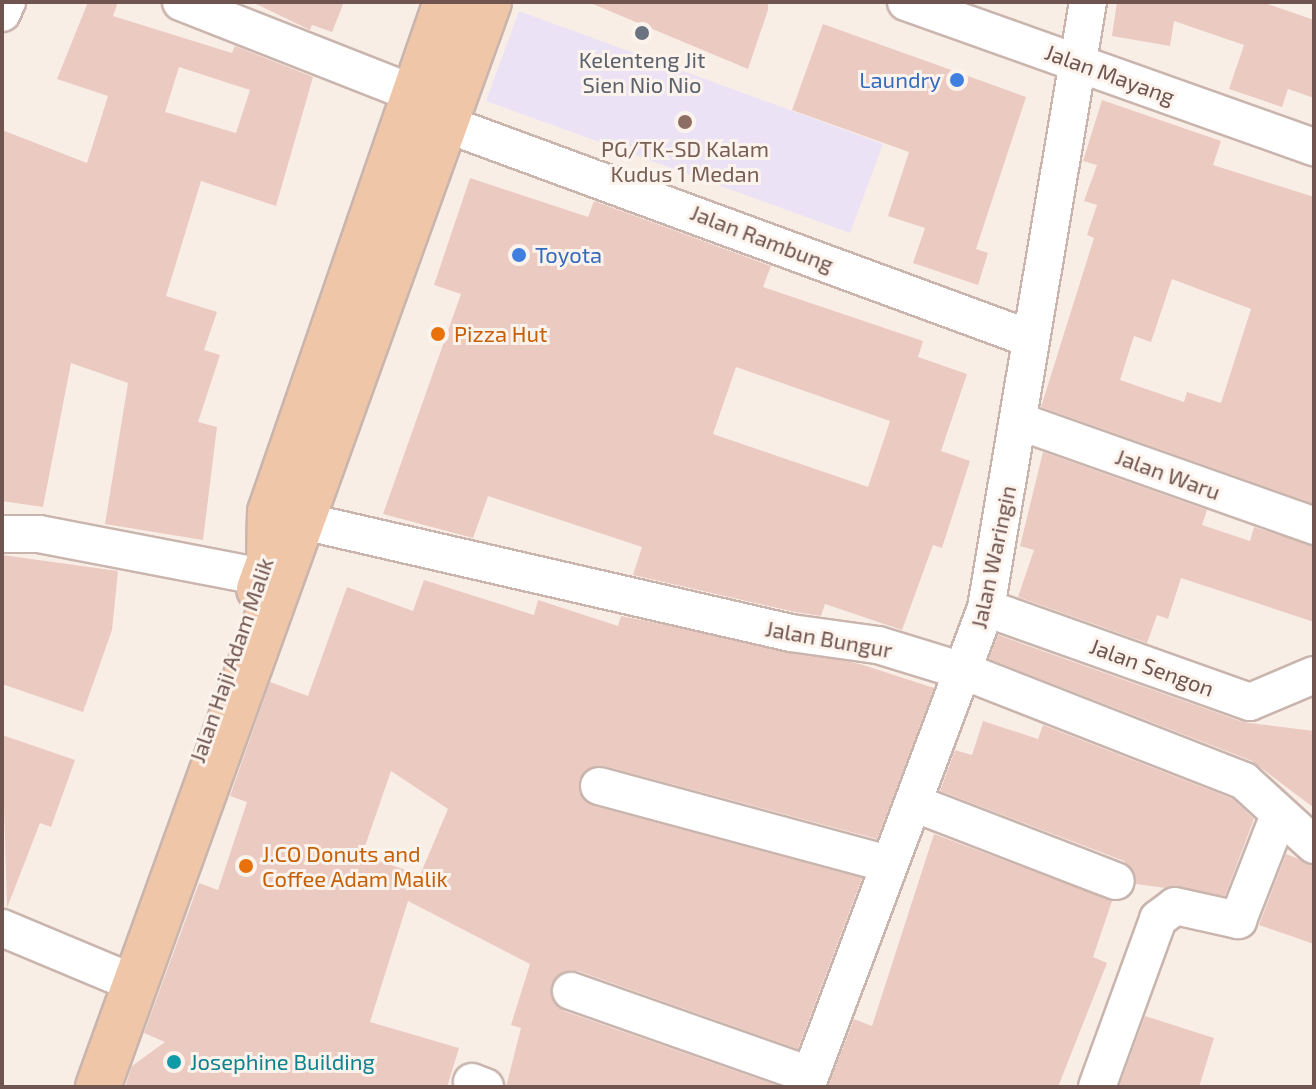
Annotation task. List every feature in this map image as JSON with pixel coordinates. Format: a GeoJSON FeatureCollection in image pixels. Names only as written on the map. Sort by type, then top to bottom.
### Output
{"type":"FeatureCollection","features":[{"type":"Feature","properties":{"kind":"main road","name":"Jalan Haji Adam Malik"},"geometry":{"type":"LineString","coordinates":[[80,1087],[132,958],[288,519],[414,94],[446,2]]}},
{"type":"Feature","properties":{"kind":"main road","name":"Jalan Haji Adam Malik"},"geometry":{"type":"LineString","coordinates":[[132,958],[263,577],[446,124],[489,2]]}},
{"type":"Feature","properties":{"kind":"main road"},"geometry":{"type":"LineString","coordinates":[[98,1087],[132,958]]}},
{"type":"Feature","properties":{"kind":"street"},"geometry":{"type":"LineString","coordinates":[[2,13],[7,2]]}},
{"type":"Feature","properties":{"kind":"street"},"geometry":{"type":"LineString","coordinates":[[181,2],[414,94]]}},
{"type":"Feature","properties":{"kind":"street","name":"Jalan Mayang"},"geometry":{"type":"LineString","coordinates":[[906,2],[1314,147]]}},
{"type":"Feature","properties":{"kind":"street","name":"Jalan Waringin"},"geometry":{"type":"LineString","coordinates":[[808,1081],[889,864],[916,804],[966,672],[986,608],[1021,422],[1031,339],[1088,2]]}},
{"type":"Feature","properties":{"kind":"street","name":"Jalan Rambung"},"geometry":{"type":"LineString","coordinates":[[446,124],[1031,339]]}},
{"type":"Feature","properties":{"kind":"street","name":"Jalan Waru"},"geometry":{"type":"LineString","coordinates":[[1021,422],[1314,526]]}},
{"type":"Feature","properties":{"kind":"street","name":"Jalan Bungur"},"geometry":{"type":"LineString","coordinates":[[288,519],[791,633],[878,645],[966,672],[1244,781],[1314,845]]}},
{"type":"Feature","properties":{"kind":"street"},"geometry":{"type":"LineString","coordinates":[[2,534],[39,534],[263,577]]}},
{"type":"Feature","properties":{"kind":"street","name":"Jalan Sengon"},"geometry":{"type":"LineString","coordinates":[[986,608],[1250,702],[1314,675]]}},
{"type":"Feature","properties":{"kind":"street"},"geometry":{"type":"LineString","coordinates":[[599,786],[889,864]]}},
{"type":"Feature","properties":{"kind":"street"},"geometry":{"type":"LineString","coordinates":[[916,804],[1116,881]]}},
{"type":"Feature","properties":{"kind":"street"},"geometry":{"type":"LineString","coordinates":[[1097,1087],[1158,919],[1175,906],[1235,921],[1246,909],[1279,815]]}},
{"type":"Feature","properties":{"kind":"street"},"geometry":{"type":"LineString","coordinates":[[2,928],[132,958]]}},
{"type":"Feature","properties":{"kind":"street"},"geometry":{"type":"LineString","coordinates":[[571,991],[808,1081]]}},
{"type":"Feature","properties":{"kind":"shaded area","name":"PG/TK-SD Kalam Kudus 1 Medan"},"geometry":{"type":"Polygon","coordinates":[[[519,11],[883,144],[850,233],[486,101],[519,11]]]}},
{"type":"Feature","properties":{"kind":"building"},"geometry":{"type":"Polygon","coordinates":[[[88,2],[118,2],[113,16],[232,53],[235,46],[313,77],[276,206],[201,181],[166,296],[217,312],[204,350],[220,355],[198,422],[217,427],[203,540],[105,524],[128,383],[71,363],[43,507],[2,501],[2,130],[87,163],[108,96],[57,79],[88,2]],[[179,67],[165,112],[236,133],[250,90],[179,67]]]}},
{"type":"Feature","properties":{"kind":"building"},"geometry":{"type":"Polygon","coordinates":[[[252,2],[344,2],[332,32],[312,25],[310,30],[252,2]]]}},
{"type":"Feature","properties":{"kind":"building"},"geometry":{"type":"Polygon","coordinates":[[[588,2],[768,2],[768,10],[748,69],[588,2]]]}},
{"type":"Feature","properties":{"kind":"building"},"geometry":{"type":"Polygon","coordinates":[[[1117,2],[1262,2],[1314,20],[1314,98],[1288,89],[1282,107],[1229,89],[1244,45],[1174,21],[1170,46],[1112,36],[1117,2]]]}},
{"type":"Feature","properties":{"kind":"building"},"geometry":{"type":"Polygon","coordinates":[[[823,24],[1026,97],[976,249],[988,253],[978,285],[913,263],[925,228],[888,216],[909,152],[792,110],[823,24]]]}},
{"type":"Feature","properties":{"kind":"building"},"geometry":{"type":"Polygon","coordinates":[[[1102,100],[1221,141],[1213,165],[1314,197],[1314,504],[1041,407],[1094,238],[1087,235],[1097,205],[1084,201],[1097,165],[1083,161],[1102,100]],[[1172,279],[1151,342],[1134,336],[1120,380],[1184,402],[1187,392],[1221,403],[1251,309],[1172,279]]]}},
{"type":"Feature","properties":{"kind":"building"},"geometry":{"type":"Polygon","coordinates":[[[470,178],[588,217],[594,201],[771,266],[763,287],[923,341],[918,357],[967,374],[941,451],[970,461],[942,548],[933,545],[902,630],[825,604],[821,616],[633,575],[642,547],[488,496],[473,538],[383,514],[461,294],[434,285],[470,178]],[[736,367],[713,434],[868,487],[890,421],[736,367]]]}},
{"type":"Feature","properties":{"kind":"building"},"geometry":{"type":"Polygon","coordinates":[[[1043,452],[1207,510],[1202,525],[1250,541],[1254,527],[1314,546],[1314,622],[1181,578],[1168,619],[1157,615],[1147,643],[1018,597],[1034,550],[1020,546],[1043,452]]]}},
{"type":"Feature","properties":{"kind":"building"},"geometry":{"type":"Polygon","coordinates":[[[2,555],[118,571],[112,630],[83,712],[2,684],[2,555]]]}},
{"type":"Feature","properties":{"kind":"building"},"geometry":{"type":"Polygon","coordinates":[[[424,580],[534,615],[538,600],[618,626],[621,616],[860,664],[934,688],[877,839],[604,766],[579,780],[579,792],[594,806],[862,878],[798,1049],[578,971],[552,983],[551,996],[564,1011],[781,1087],[506,1087],[521,1028],[511,1025],[530,964],[408,901],[370,1022],[459,1048],[447,1087],[125,1087],[132,1066],[165,1042],[144,1033],[199,883],[218,890],[247,802],[230,796],[270,682],[308,696],[347,587],[413,611],[424,580]],[[391,771],[362,855],[420,875],[448,809],[391,771]]]}},
{"type":"Feature","properties":{"kind":"building"},"geometry":{"type":"Polygon","coordinates":[[[998,635],[1243,722],[1314,731],[1314,808],[1252,761],[989,659],[998,635]]]}},
{"type":"Feature","properties":{"kind":"building"},"geometry":{"type":"Polygon","coordinates":[[[983,721],[1038,739],[1043,725],[1233,799],[1254,819],[1225,896],[1136,884],[1124,861],[940,791],[955,750],[972,755],[983,721]]]}},
{"type":"Feature","properties":{"kind":"building"},"geometry":{"type":"Polygon","coordinates":[[[2,735],[75,760],[51,827],[40,823],[7,908],[2,735]]]}},
{"type":"Feature","properties":{"kind":"building"},"geometry":{"type":"Polygon","coordinates":[[[934,834],[1112,901],[1093,957],[1107,963],[1058,1087],[828,1087],[854,1019],[872,1026],[934,834]]]}},
{"type":"Feature","properties":{"kind":"building"},"geometry":{"type":"Polygon","coordinates":[[[1286,854],[1314,865],[1314,944],[1259,925],[1286,854]]]}},
{"type":"Feature","properties":{"kind":"building"},"geometry":{"type":"Polygon","coordinates":[[[1145,1016],[1214,1038],[1199,1087],[1119,1087],[1145,1016]]]}},
{"type":"Feature","properties":{"kind":"place","name":"Kelenteng Jit Sien Nio Nio"},"geometry":{"type":"Point","coordinates":[642,33]}},
{"type":"Feature","properties":{"kind":"place","name":"Laundry"},"geometry":{"type":"Point","coordinates":[957,80]}},
{"type":"Feature","properties":{"kind":"place","name":"PG/TK-SD Kalam Kudus 1 Medan"},"geometry":{"type":"Point","coordinates":[685,122]}},
{"type":"Feature","properties":{"kind":"place","name":"Toyota"},"geometry":{"type":"Point","coordinates":[519,255]}},
{"type":"Feature","properties":{"kind":"place","name":"Pizza Hut"},"geometry":{"type":"Point","coordinates":[438,334]}},
{"type":"Feature","properties":{"kind":"place","name":"J.CO Donuts and Coffee Adam Malik"},"geometry":{"type":"Point","coordinates":[246,866]}},
{"type":"Feature","properties":{"kind":"place","name":"Josephine Building"},"geometry":{"type":"Point","coordinates":[174,1062]}}]}
